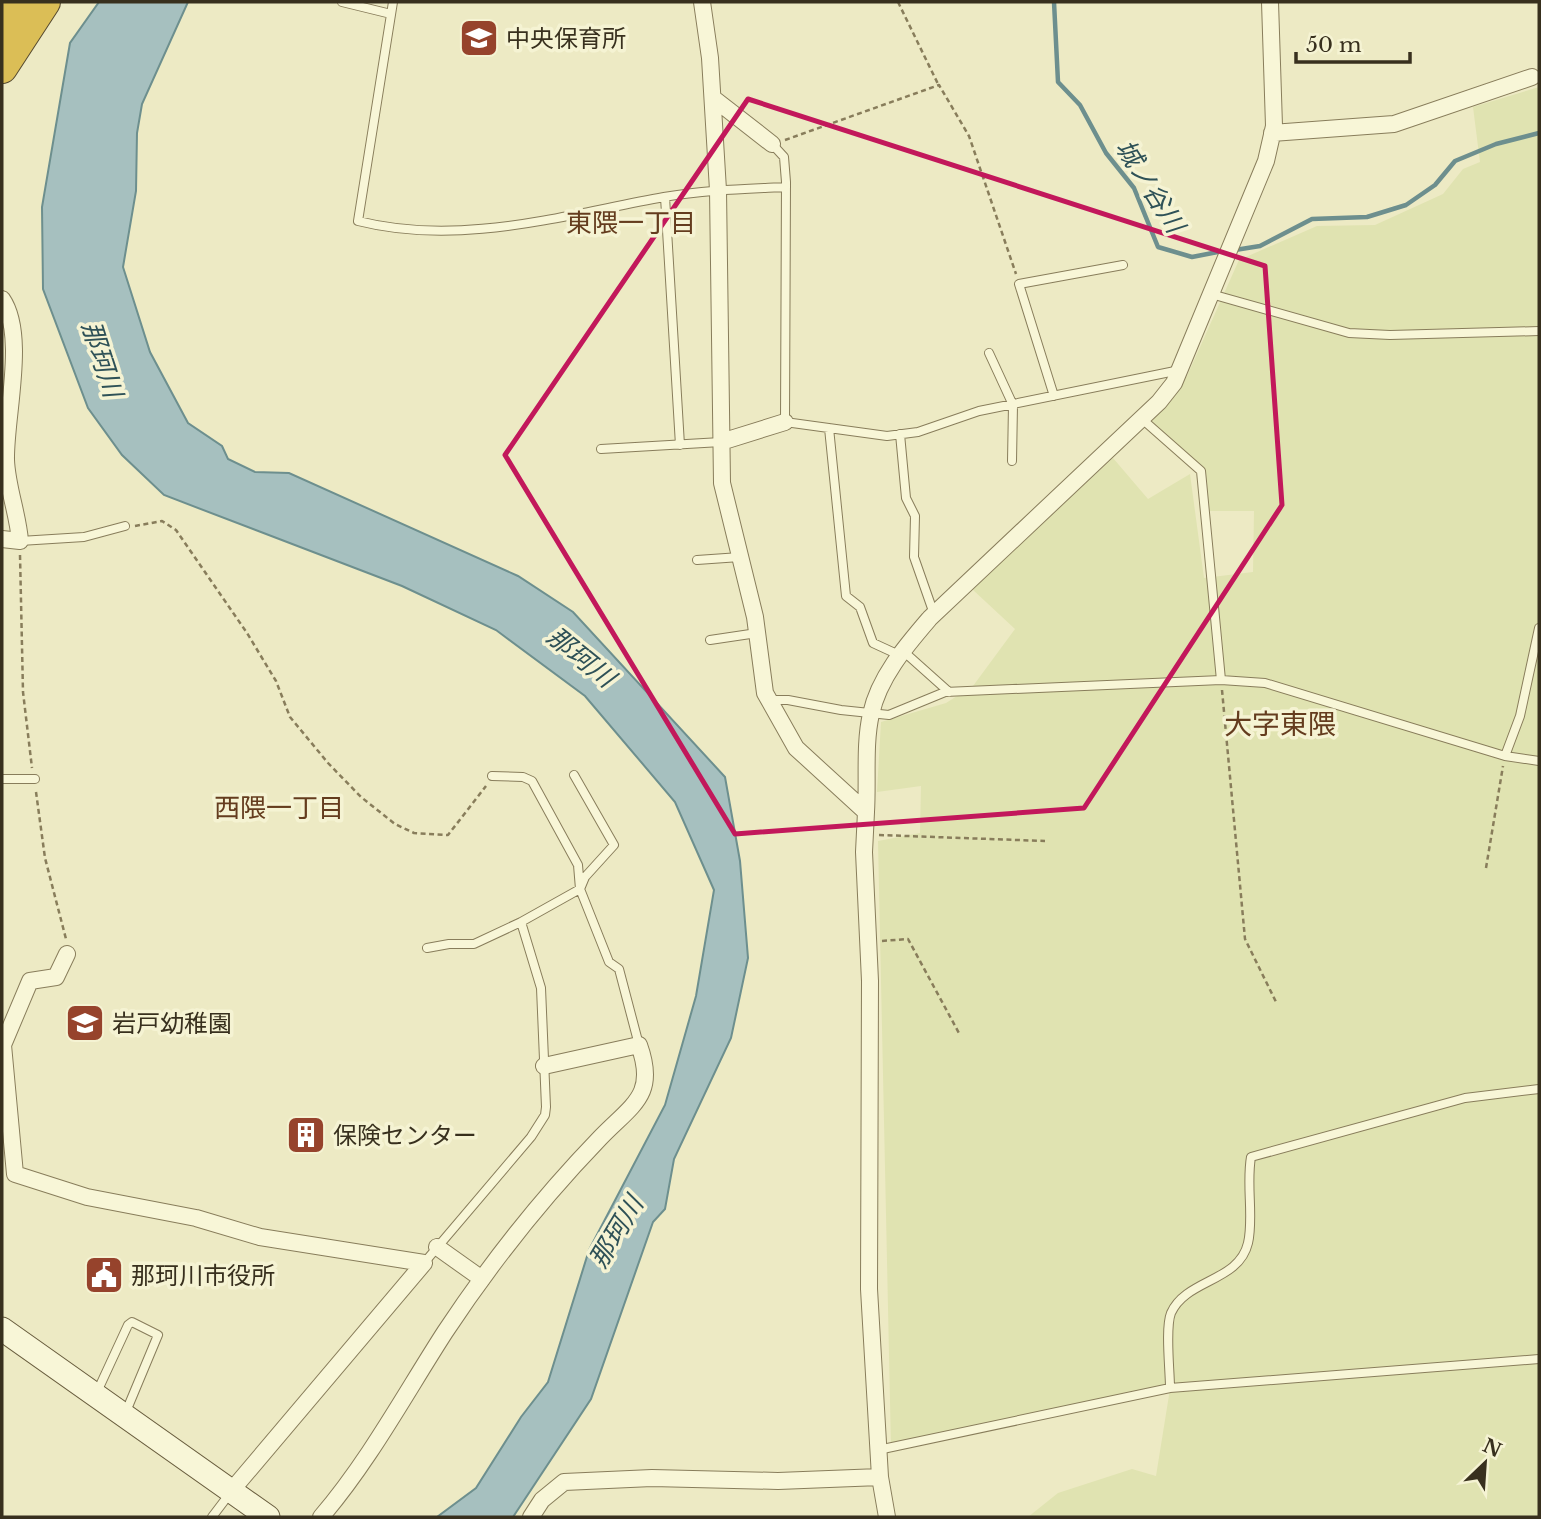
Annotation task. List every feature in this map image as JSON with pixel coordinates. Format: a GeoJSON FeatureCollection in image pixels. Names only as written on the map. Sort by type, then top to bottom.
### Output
{"type":"FeatureCollection","features":[{"type":"Feature","properties":{"kind":"highway"},"geometry":{"type":"LineString","coordinates":[[2,25],[18,2]]}},
{"type":"Feature","properties":{"kind":"highway"},"geometry":{"type":"LineString","coordinates":[[2,68],[45,2]]}},
{"type":"Feature","properties":{"kind":"street"},"geometry":{"type":"LineString","coordinates":[[702,2],[713,98],[718,190],[722,483],[757,633],[765,692],[796,748],[866,812]]}},
{"type":"Feature","properties":{"kind":"street"},"geometry":{"type":"LineString","coordinates":[[887,1517],[880,1477],[869,1289],[865,835],[871,715],[881,687],[901,652],[934,614],[1142,419],[1159,402],[1180,370],[1266,160],[1272,133],[1270,2]]}},
{"type":"Feature","properties":{"kind":"street"},"geometry":{"type":"LineString","coordinates":[[1272,133],[1394,124],[1535,76]]}},
{"type":"Feature","properties":{"kind":"street"},"geometry":{"type":"LineString","coordinates":[[713,98],[772,144]]}},
{"type":"Feature","properties":{"kind":"street"},"geometry":{"type":"LineString","coordinates":[[2,299],[7,306],[12,338],[7,474],[20,541],[2,539]]}},
{"type":"Feature","properties":{"kind":"street"},"geometry":{"type":"LineString","coordinates":[[721,442],[785,422]]}},
{"type":"Feature","properties":{"kind":"street"},"geometry":{"type":"LineString","coordinates":[[67,954],[56,977],[30,981],[3,1045],[8,1174],[87,1196],[196,1217],[260,1237],[424,1263]]}},
{"type":"Feature","properties":{"kind":"street"},"geometry":{"type":"LineString","coordinates":[[321,1517],[388,1424],[482,1279],[577,1162],[639,1097],[647,1080],[647,1068],[639,1045],[544,1066]]}},
{"type":"Feature","properties":{"kind":"street"},"geometry":{"type":"LineString","coordinates":[[438,1247],[482,1279]]}},
{"type":"Feature","properties":{"kind":"street"},"geometry":{"type":"LineString","coordinates":[[232,1490],[424,1263]]}},
{"type":"Feature","properties":{"kind":"street"},"geometry":{"type":"LineString","coordinates":[[2,1329],[268,1517]]}},
{"type":"Feature","properties":{"kind":"street"},"geometry":{"type":"LineString","coordinates":[[531,1517],[542,1500],[564,1482],[652,1478],[778,1481],[880,1477]]}},
{"type":"Feature","properties":{"kind":"lane"},"geometry":{"type":"LineString","coordinates":[[342,2],[391,14]]}},
{"type":"Feature","properties":{"kind":"lane"},"geometry":{"type":"LineString","coordinates":[[393,2],[358,220],[388,228],[442,232],[520,225],[665,197],[718,190],[786,187]]}},
{"type":"Feature","properties":{"kind":"lane"},"geometry":{"type":"LineString","coordinates":[[772,144],[784,157],[786,187],[785,422],[887,436],[918,432],[979,411],[1180,370]]}},
{"type":"Feature","properties":{"kind":"lane"},"geometry":{"type":"LineString","coordinates":[[665,197],[680,445]]}},
{"type":"Feature","properties":{"kind":"lane"},"geometry":{"type":"LineString","coordinates":[[1054,396],[1019,284],[1124,265]]}},
{"type":"Feature","properties":{"kind":"lane"},"geometry":{"type":"LineString","coordinates":[[1211,294],[1349,333],[1390,335],[1539,331]]}},
{"type":"Feature","properties":{"kind":"lane"},"geometry":{"type":"LineString","coordinates":[[989,353],[1013,405],[1012,461]]}},
{"type":"Feature","properties":{"kind":"lane"},"geometry":{"type":"LineString","coordinates":[[1142,419],[1201,471],[1221,680]]}},
{"type":"Feature","properties":{"kind":"lane"},"geometry":{"type":"LineString","coordinates":[[829,428],[846,596],[860,607],[873,643],[901,652],[950,692]]}},
{"type":"Feature","properties":{"kind":"lane"},"geometry":{"type":"LineString","coordinates":[[900,434],[906,498],[915,516],[914,557],[934,614]]}},
{"type":"Feature","properties":{"kind":"lane"},"geometry":{"type":"LineString","coordinates":[[601,449],[721,442]]}},
{"type":"Feature","properties":{"kind":"lane"},"geometry":{"type":"LineString","coordinates":[[20,541],[84,537],[125,526]]}},
{"type":"Feature","properties":{"kind":"lane"},"geometry":{"type":"LineString","coordinates":[[697,561],[740,557]]}},
{"type":"Feature","properties":{"kind":"lane"},"geometry":{"type":"LineString","coordinates":[[1505,756],[1523,706],[1539,628]]}},
{"type":"Feature","properties":{"kind":"lane"},"geometry":{"type":"LineString","coordinates":[[710,640],[757,633]]}},
{"type":"Feature","properties":{"kind":"lane"},"geometry":{"type":"LineString","coordinates":[[769,700],[788,700],[871,715],[888,715],[950,692],[1221,680],[1265,682],[1505,756],[1539,761]]}},
{"type":"Feature","properties":{"kind":"lane"},"geometry":{"type":"LineString","coordinates":[[427,948],[449,944],[474,944],[521,922],[580,889],[585,877],[614,845],[574,775]]}},
{"type":"Feature","properties":{"kind":"lane"},"geometry":{"type":"LineString","coordinates":[[492,776],[523,777],[532,781],[578,865],[580,889],[609,962],[619,969],[639,1045]]}},
{"type":"Feature","properties":{"kind":"lane"},"geometry":{"type":"LineString","coordinates":[[2,779],[35,779]]}},
{"type":"Feature","properties":{"kind":"lane"},"geometry":{"type":"LineString","coordinates":[[424,1263],[531,1137],[545,1115],[541,988],[521,922]]}},
{"type":"Feature","properties":{"kind":"lane"},"geometry":{"type":"LineString","coordinates":[[1170,1388],[1170,1315],[1183,1294],[1230,1270],[1248,1244],[1248,1175],[1251,1157],[1465,1098],[1539,1089]]}},
{"type":"Feature","properties":{"kind":"lane"},"geometry":{"type":"LineString","coordinates":[[96,1394],[128,1325],[132,1322],[158,1335],[125,1415]]}},
{"type":"Feature","properties":{"kind":"lane"},"geometry":{"type":"LineString","coordinates":[[878,1450],[1170,1388],[1539,1359]]}},
{"type":"Feature","properties":{"kind":"lane"},"geometry":{"type":"LineString","coordinates":[[212,1517],[232,1490]]}},
{"type":"Feature","properties":{"kind":"path"},"geometry":{"type":"LineString","coordinates":[[898,2],[939,85],[969,136],[1019,284]]}},
{"type":"Feature","properties":{"kind":"path"},"geometry":{"type":"LineString","coordinates":[[772,144],[939,85]]}},
{"type":"Feature","properties":{"kind":"path"},"geometry":{"type":"LineString","coordinates":[[125,526],[162,521],[176,530],[247,633],[276,681],[290,717],[345,780],[395,824],[414,833],[448,835],[492,776]]}},
{"type":"Feature","properties":{"kind":"path"},"geometry":{"type":"LineString","coordinates":[[20,541],[23,692],[44,858],[60,907],[67,954]]}},
{"type":"Feature","properties":{"kind":"path"},"geometry":{"type":"LineString","coordinates":[[1221,680],[1245,939],[1277,1004]]}},
{"type":"Feature","properties":{"kind":"path"},"geometry":{"type":"LineString","coordinates":[[1486,868],[1505,756]]}},
{"type":"Feature","properties":{"kind":"path"},"geometry":{"type":"LineString","coordinates":[[865,835],[1045,841]]}},
{"type":"Feature","properties":{"kind":"path"},"geometry":{"type":"LineString","coordinates":[[868,942],[908,939],[960,1035]]}},
{"type":"Feature","properties":{"kind":"highlighted area"},"geometry":{"type":"Polygon","coordinates":[[[748,99],[1265,266],[1282,505],[1084,808],[735,834],[505,455],[748,99]]]}},
{"type":"Feature","properties":{"kind":"green space"},"geometry":{"type":"Polygon","coordinates":[[[1539,87],[1539,1517],[1028,1517],[1058,1493],[1132,1469],[1156,1476],[1170,1389],[891,1448],[878,841],[920,833],[921,786],[877,792],[881,722],[946,703],[973,686],[1015,629],[972,589],[1113,458],[1148,499],[1190,474],[1204,578],[1253,572],[1254,511],[1207,511],[1201,471],[1142,419],[1187,376],[1239,260],[1317,226],[1375,225],[1443,194],[1463,169],[1480,162],[1473,107],[1539,87]]]}},
{"type":"Feature","properties":{"kind":"water","name":"那珂川"},"geometry":{"type":"Polygon","coordinates":[[[99,2],[188,2],[142,104],[137,133],[136,191],[123,267],[150,352],[188,423],[222,446],[228,459],[255,472],[289,473],[518,576],[573,612],[725,777],[740,861],[748,958],[731,1038],[674,1159],[665,1209],[653,1222],[591,1399],[513,1517],[437,1517],[476,1488],[521,1417],[548,1382],[589,1250],[665,1105],[696,996],[714,890],[675,802],[585,696],[496,630],[402,586],[164,495],[122,455],[88,408],[43,289],[42,207],[70,43],[99,2]]]}},
{"type":"Feature","properties":{"kind":"waterway","name":"城ノ谷川"},"geometry":{"type":"LineString","coordinates":[[1054,2],[1058,82],[1080,105],[1106,153],[1134,188],[1158,247],[1192,257],[1223,251]]}},
{"type":"Feature","properties":{"kind":"waterway","name":"城ノ谷川"},"geometry":{"type":"LineString","coordinates":[[1235,250],[1260,246],[1312,219],[1367,217],[1406,205],[1435,185],[1455,161],[1496,144],[1539,133]]}},
{"type":"Feature","properties":{"kind":"place","name":"中央保育所"},"geometry":{"type":"Point","coordinates":[479,38]}},
{"type":"Feature","properties":{"kind":"place","name":"岩戸幼稚園"},"geometry":{"type":"Point","coordinates":[85,1023]}},
{"type":"Feature","properties":{"kind":"place","name":"保険センター"},"geometry":{"type":"Point","coordinates":[306,1135]}},
{"type":"Feature","properties":{"kind":"place","name":"那珂川市役所"},"geometry":{"type":"Point","coordinates":[104,1275]}},
{"type":"Feature","properties":{"kind":"district","name":"東隈一丁目"},"geometry":{"type":"Point","coordinates":[631,223]}},
{"type":"Feature","properties":{"kind":"district","name":"大字東隈"},"geometry":{"type":"Point","coordinates":[1280,724]}},
{"type":"Feature","properties":{"kind":"district","name":"西隈一丁目"},"geometry":{"type":"Point","coordinates":[279,808]}}]}
